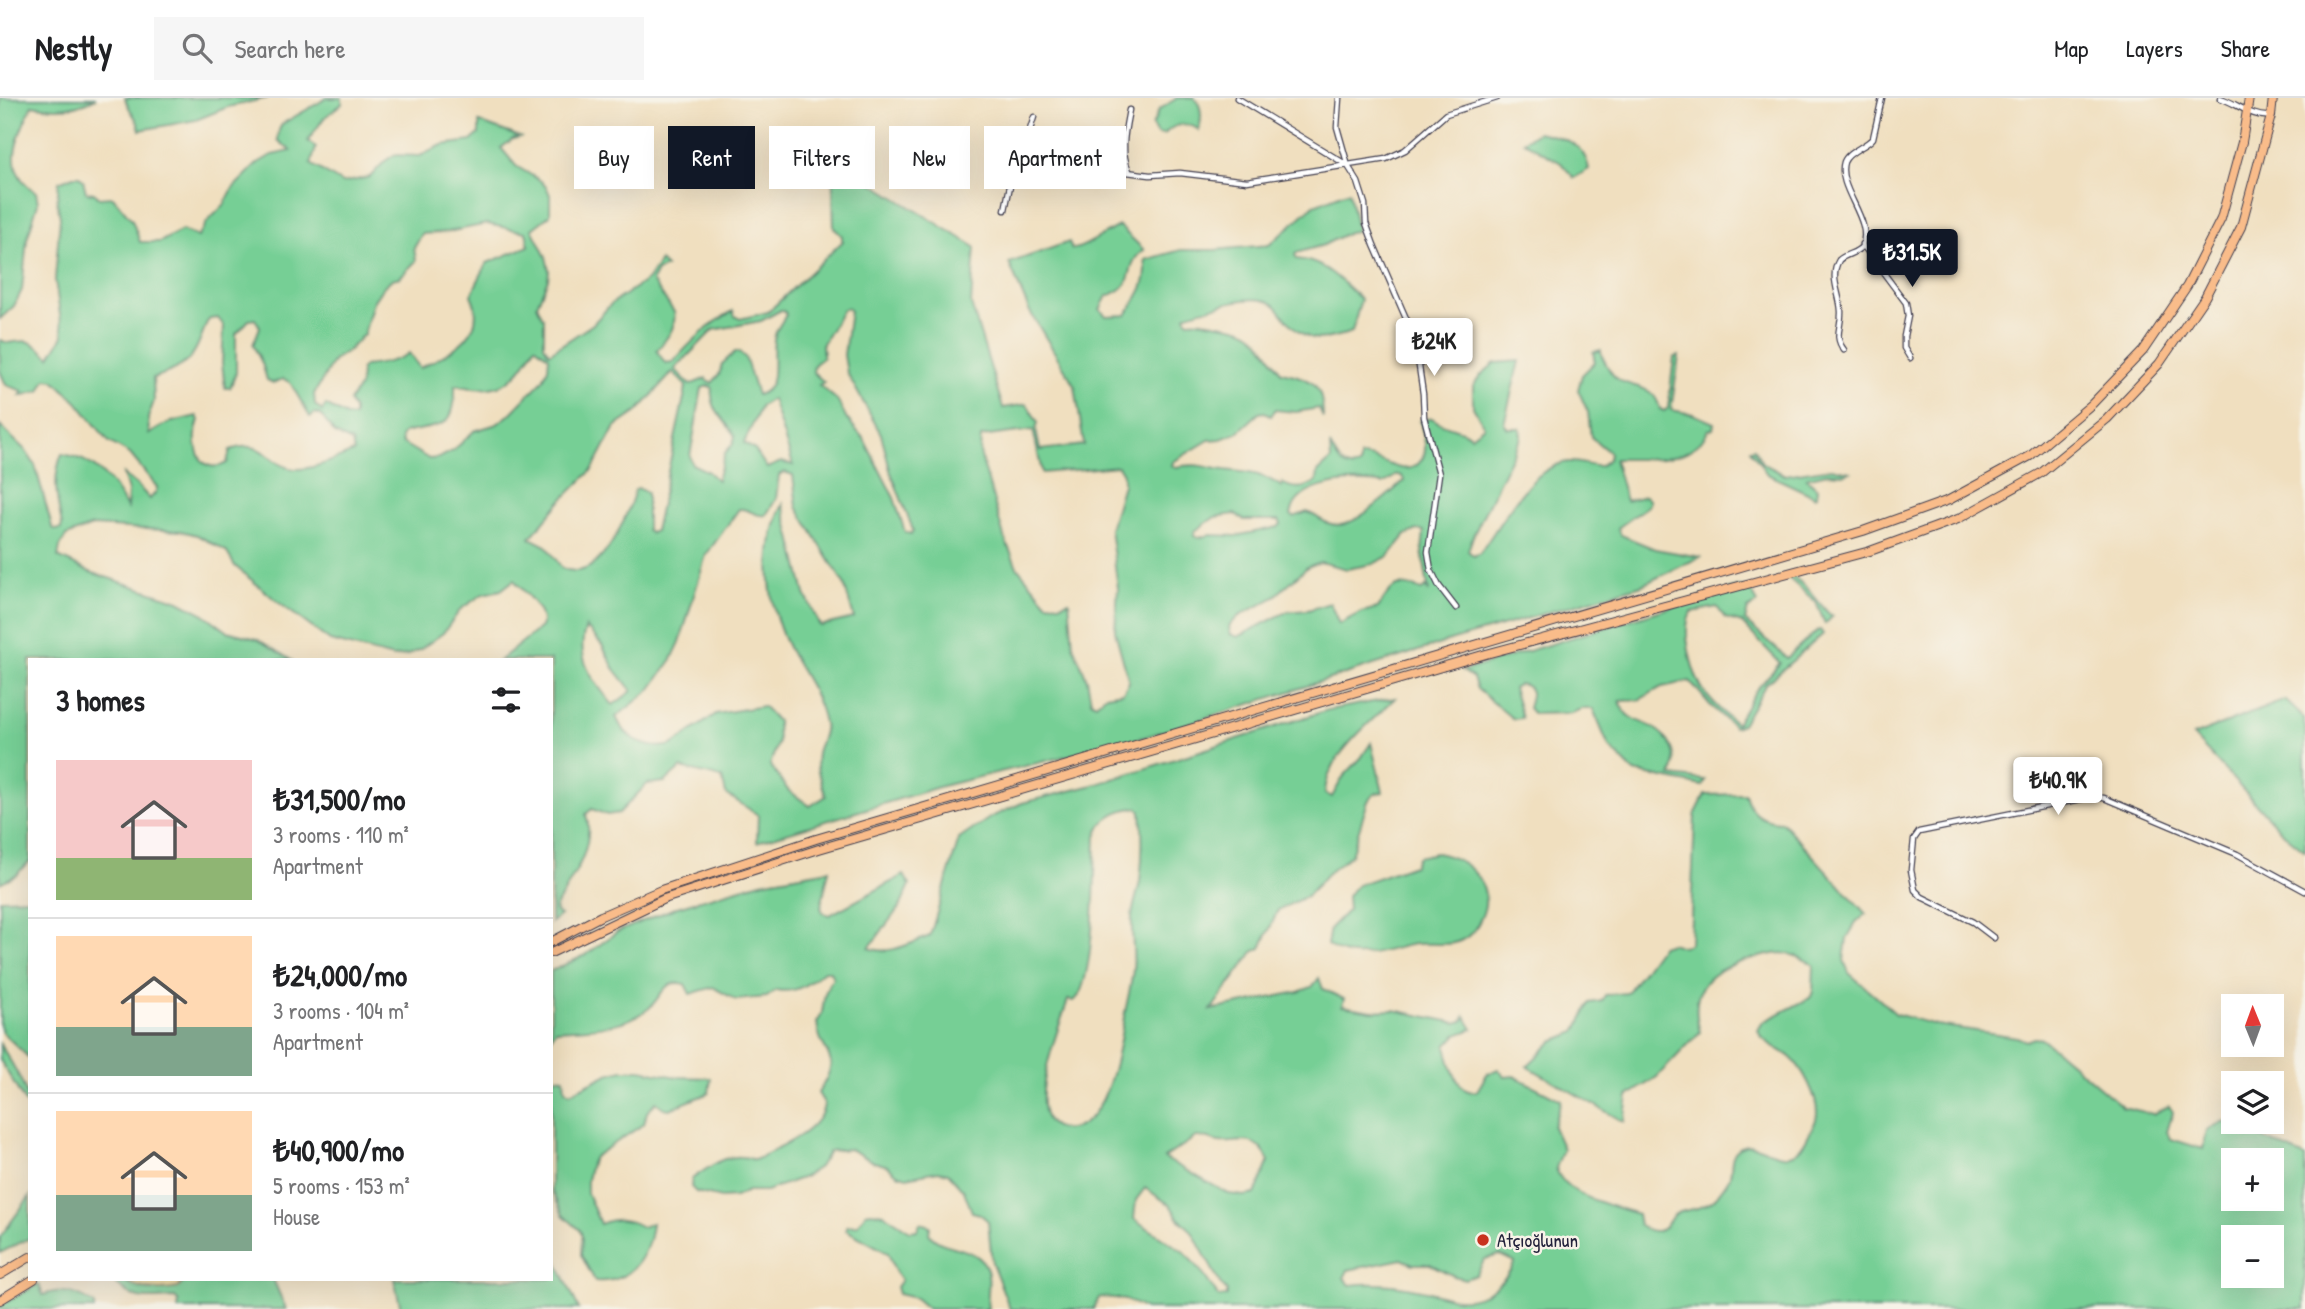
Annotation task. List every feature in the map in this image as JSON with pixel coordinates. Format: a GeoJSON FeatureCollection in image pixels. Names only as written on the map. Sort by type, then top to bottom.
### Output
{"type":"FeatureCollection","features":[{"type":"Feature","properties":{"kind":"highway"},"geometry":{"type":"LineString","coordinates":[[553,941],[661,890],[817,839],[1863,531],[1949,500],[2029,456],[2092,404],[2143,351],[2187,286],[2221,219],[2242,142],[2249,98]]}},
{"type":"Feature","properties":{"kind":"highway"},"geometry":{"type":"LineString","coordinates":[[553,952],[664,899],[820,849],[1486,654],[1870,551],[1958,519],[2042,473],[2107,419],[2159,364],[2205,297],[2241,227],[2271,116],[2273,98]]}},
{"type":"Feature","properties":{"kind":"highway"},"geometry":{"type":"LineString","coordinates":[[0,1275],[28,1258]]}},
{"type":"Feature","properties":{"kind":"highway"},"geometry":{"type":"LineString","coordinates":[[0,1300],[31,1281]]}},
{"type":"Feature","properties":{"kind":"street"},"geometry":{"type":"LineString","coordinates":[[1237,98],[1348,166]]}},
{"type":"Feature","properties":{"kind":"street"},"geometry":{"type":"LineString","coordinates":[[1339,98],[1337,127],[1348,166],[1358,182],[1374,245],[1415,339],[1424,417],[1439,474],[1428,552],[1431,570],[1439,586],[1456,608]]}},
{"type":"Feature","properties":{"kind":"street"},"geometry":{"type":"LineString","coordinates":[[1126,172],[1150,175],[1180,173],[1247,181],[1386,159],[1405,150],[1446,114],[1497,98]]}},
{"type":"Feature","properties":{"kind":"street"},"geometry":{"type":"LineString","coordinates":[[1844,350],[1838,338],[1841,311],[1834,271],[1843,256],[1858,250],[1862,244],[1862,222],[1845,177],[1844,163],[1849,155],[1869,144],[1874,138],[1882,98]]}},
{"type":"Feature","properties":{"kind":"street"},"geometry":{"type":"LineString","coordinates":[[2220,98],[2258,116],[2271,116]]}},
{"type":"Feature","properties":{"kind":"street"},"geometry":{"type":"LineString","coordinates":[[1129,110],[1124,139],[1125,163],[1129,172]]}},
{"type":"Feature","properties":{"kind":"street"},"geometry":{"type":"LineString","coordinates":[[1031,126],[1034,117]]}},
{"type":"Feature","properties":{"kind":"street"},"geometry":{"type":"LineString","coordinates":[[1005,210],[1009,189]]}},
{"type":"Feature","properties":{"kind":"street"},"geometry":{"type":"LineString","coordinates":[[1862,244],[1906,303],[1908,316],[1904,348],[1910,358]]}},
{"type":"Feature","properties":{"kind":"street"},"geometry":{"type":"LineString","coordinates":[[1994,938],[1973,922],[1922,897],[1915,890],[1910,870],[1914,839],[1919,832],[2091,797],[2104,797],[2237,854],[2305,891]]}},
{"type":"Feature","properties":{"kind":"green space"},"geometry":{"type":"Polygon","coordinates":[[[0,98],[96,98],[65,108],[32,105],[18,141],[15,163],[25,183],[36,192],[38,203],[27,239],[22,290],[14,306],[0,319],[0,98]]]}},
{"type":"Feature","properties":{"kind":"green space"},"geometry":{"type":"Polygon","coordinates":[[[125,98],[268,98],[228,107],[196,120],[140,130],[125,98]]]}},
{"type":"Feature","properties":{"kind":"green space"},"geometry":{"type":"Polygon","coordinates":[[[327,98],[342,98],[342,104],[324,118],[308,141],[316,148],[311,164],[342,183],[370,177],[394,155],[420,156],[442,145],[471,141],[479,134],[479,122],[520,137],[501,148],[516,166],[541,181],[550,195],[550,215],[532,229],[546,257],[549,270],[537,305],[544,320],[544,345],[549,353],[593,324],[611,304],[648,279],[660,261],[666,267],[657,271],[652,281],[674,312],[670,333],[657,351],[665,363],[673,362],[701,334],[733,311],[740,319],[768,312],[842,242],[842,236],[834,228],[833,189],[875,189],[875,185],[975,247],[971,304],[1003,408],[1027,404],[1038,423],[1036,430],[1040,450],[1084,445],[1075,386],[1029,310],[1009,263],[1069,242],[1072,249],[1076,249],[1119,226],[1144,250],[1133,262],[1128,281],[1117,292],[1107,296],[1100,309],[1106,316],[1126,315],[1144,283],[1145,260],[1181,250],[1269,245],[1314,205],[1349,191],[1357,231],[1295,255],[1297,259],[1325,268],[1361,299],[1352,332],[1322,339],[1306,336],[1292,325],[1275,305],[1255,299],[1235,301],[1185,316],[1188,321],[1236,327],[1253,335],[1281,372],[1301,377],[1314,384],[1321,397],[1323,418],[1319,408],[1296,412],[1275,410],[1271,416],[1265,412],[1259,413],[1237,433],[1209,440],[1173,462],[1172,466],[1195,465],[1247,473],[1261,476],[1282,487],[1282,483],[1300,488],[1317,481],[1318,472],[1331,460],[1330,445],[1341,463],[1349,467],[1360,466],[1360,456],[1405,469],[1412,468],[1422,459],[1425,449],[1420,421],[1432,418],[1471,436],[1484,426],[1473,407],[1473,386],[1495,363],[1519,361],[1504,424],[1508,428],[1520,428],[1521,437],[1473,536],[1468,551],[1474,556],[1480,553],[1518,498],[1541,474],[1568,462],[1600,466],[1609,459],[1610,453],[1591,437],[1588,412],[1578,390],[1582,375],[1595,362],[1593,352],[1601,350],[1607,367],[1616,378],[1653,394],[1660,409],[1664,411],[1668,408],[1674,357],[1679,356],[1671,410],[1693,414],[1714,423],[1713,429],[1708,430],[1690,450],[1679,455],[1654,459],[1614,459],[1626,501],[1645,496],[1650,501],[1648,506],[1618,530],[1621,535],[1655,549],[1700,557],[1642,585],[1453,640],[1145,737],[942,786],[757,842],[758,815],[726,794],[722,778],[681,768],[665,782],[647,784],[619,813],[607,815],[592,809],[586,814],[588,839],[585,851],[555,908],[560,915],[553,921],[553,658],[502,658],[541,627],[542,621],[538,609],[514,580],[501,590],[483,594],[461,609],[443,633],[421,649],[408,655],[393,657],[330,641],[235,566],[226,551],[197,535],[181,531],[92,526],[66,536],[58,557],[90,572],[179,601],[204,614],[227,631],[257,639],[288,658],[28,658],[28,863],[16,875],[0,883],[0,426],[25,450],[35,465],[55,530],[61,529],[62,525],[56,481],[62,454],[84,460],[101,472],[127,508],[128,491],[123,474],[150,499],[157,487],[130,454],[109,442],[77,402],[54,380],[46,379],[40,391],[20,396],[23,391],[6,385],[0,371],[0,340],[8,343],[31,342],[50,357],[63,336],[55,280],[60,217],[57,202],[59,182],[79,176],[86,192],[94,193],[99,198],[113,197],[132,220],[140,242],[160,242],[182,230],[198,237],[207,222],[225,204],[233,188],[258,163],[272,155],[291,151],[278,140],[282,124],[327,98]],[[487,224],[422,234],[414,248],[416,261],[400,277],[392,279],[383,287],[373,302],[364,334],[350,349],[334,360],[314,394],[315,405],[322,411],[326,405],[346,416],[354,417],[349,401],[360,386],[361,370],[364,366],[393,361],[409,353],[420,368],[464,340],[475,321],[471,295],[487,263],[529,246],[526,232],[487,224]],[[843,309],[822,345],[823,357],[814,365],[813,372],[824,382],[819,385],[837,400],[847,419],[864,439],[894,498],[905,532],[911,534],[913,530],[890,470],[881,434],[847,373],[844,355],[850,311],[843,309]],[[781,310],[761,321],[713,330],[675,369],[690,385],[706,378],[712,383],[719,375],[722,364],[735,352],[739,352],[745,357],[757,395],[765,391],[773,378],[775,335],[786,315],[781,310]],[[218,318],[210,319],[189,359],[176,369],[153,378],[154,401],[148,418],[149,434],[168,423],[197,416],[199,420],[196,447],[203,462],[209,466],[227,463],[230,450],[242,447],[259,450],[278,463],[295,469],[318,466],[354,452],[352,442],[335,434],[321,415],[315,413],[310,417],[290,382],[283,379],[273,383],[267,380],[253,345],[260,327],[255,319],[249,320],[236,334],[236,373],[230,388],[225,388],[222,363],[224,326],[218,318]],[[535,346],[528,359],[504,384],[483,389],[455,385],[455,400],[449,418],[437,426],[404,433],[401,437],[402,443],[429,459],[439,458],[453,451],[474,431],[497,424],[543,380],[549,357],[535,346]],[[673,372],[637,412],[615,427],[593,469],[560,502],[530,538],[546,546],[562,568],[576,571],[599,559],[618,532],[638,488],[647,493],[647,530],[651,533],[655,531],[686,386],[673,372]],[[712,387],[702,388],[690,456],[692,464],[707,471],[717,480],[725,453],[733,444],[735,436],[715,407],[712,387]],[[772,399],[761,406],[744,443],[755,450],[767,468],[781,462],[793,465],[772,399]],[[1033,430],[981,437],[980,453],[1004,537],[1017,567],[1047,603],[1060,604],[1069,601],[1073,645],[1087,679],[1091,701],[1096,704],[1106,695],[1123,692],[1129,682],[1115,631],[1118,588],[1110,529],[1123,484],[1123,474],[1118,466],[1042,473],[1033,430]],[[784,472],[779,475],[776,499],[766,515],[739,509],[706,555],[680,642],[672,659],[650,690],[616,717],[632,738],[646,745],[663,746],[672,745],[716,714],[763,706],[777,721],[778,742],[770,765],[788,790],[810,806],[826,796],[816,761],[824,726],[815,696],[792,655],[772,600],[772,541],[783,504],[805,594],[820,626],[854,618],[844,584],[797,507],[793,475],[784,472]],[[1397,475],[1383,484],[1344,482],[1315,489],[1303,495],[1295,504],[1291,515],[1294,517],[1307,512],[1329,524],[1345,524],[1372,508],[1404,481],[1402,476],[1397,475]],[[1235,514],[1215,517],[1195,531],[1194,536],[1236,536],[1278,527],[1281,524],[1279,520],[1244,520],[1235,514]],[[1417,530],[1406,535],[1389,556],[1373,564],[1347,569],[1320,562],[1307,567],[1273,598],[1239,616],[1229,626],[1230,634],[1238,637],[1286,612],[1308,610],[1330,603],[1339,624],[1362,612],[1378,608],[1395,587],[1422,590],[1426,587],[1429,592],[1422,551],[1424,531],[1417,530]],[[586,627],[582,649],[588,669],[613,705],[632,691],[614,668],[602,645],[586,627]]]}},
{"type":"Feature","properties":{"kind":"green space"},"geometry":{"type":"Polygon","coordinates":[[[1177,98],[1194,98],[1197,101],[1201,112],[1199,130],[1190,125],[1181,125],[1164,135],[1157,134],[1152,126],[1159,110],[1177,98]]]}},
{"type":"Feature","properties":{"kind":"green space"},"geometry":{"type":"Polygon","coordinates":[[[1538,132],[1571,142],[1582,153],[1589,169],[1574,178],[1561,163],[1523,141],[1538,132]]]}},
{"type":"Feature","properties":{"kind":"green space"},"geometry":{"type":"Polygon","coordinates":[[[1754,448],[1762,463],[1785,475],[1832,468],[1850,472],[1827,473],[1806,478],[1817,488],[1816,497],[1767,474],[1750,449],[1754,448]]]}},
{"type":"Feature","properties":{"kind":"green space"},"geometry":{"type":"Polygon","coordinates":[[[1793,576],[1833,616],[1825,624],[1816,602],[1787,577],[1793,576]]]}},
{"type":"Feature","properties":{"kind":"green space"},"geometry":{"type":"Polygon","coordinates":[[[1737,587],[1750,589],[1758,603],[1748,609],[1745,621],[1787,658],[1817,631],[1820,630],[1823,634],[1766,684],[1742,724],[1734,727],[1711,706],[1690,681],[1662,687],[1639,700],[1620,701],[1630,717],[1652,727],[1667,740],[1674,758],[1671,776],[1705,780],[1703,786],[1634,772],[1609,747],[1593,709],[1581,709],[1572,713],[1533,714],[1528,708],[1530,690],[1519,684],[1513,688],[1522,718],[1513,719],[1477,689],[1473,678],[1463,671],[1737,587]],[[1717,607],[1692,612],[1687,638],[1691,660],[1701,687],[1717,707],[1736,724],[1756,690],[1780,663],[1742,623],[1725,618],[1717,607]]]}},
{"type":"Feature","properties":{"kind":"green space"},"geometry":{"type":"Polygon","coordinates":[[[1395,698],[1341,753],[1328,779],[1325,793],[1332,797],[1343,777],[1371,743],[1383,792],[1374,794],[1368,801],[1351,855],[1327,874],[1307,896],[1278,910],[1261,948],[1253,952],[1211,1010],[1298,992],[1312,987],[1319,978],[1323,989],[1344,999],[1342,1006],[1372,1011],[1394,1010],[1457,1023],[1463,1021],[1465,1016],[1473,1029],[1456,1035],[1446,1046],[1459,1083],[1470,1091],[1477,1091],[1487,1074],[1498,1069],[1505,1077],[1514,1076],[1561,1100],[1553,1127],[1563,1149],[1556,1168],[1561,1178],[1579,1193],[1637,1214],[1639,1226],[1659,1231],[1674,1215],[1706,1205],[1717,1196],[1729,1179],[1733,1155],[1738,1149],[1746,1145],[1791,1155],[1799,1150],[1807,1138],[1817,1113],[1815,1099],[1808,1083],[1795,1062],[1767,1042],[1758,1030],[1763,1022],[1810,998],[1813,992],[1814,965],[1798,956],[1784,953],[1737,963],[1714,974],[1700,991],[1697,1003],[1700,1032],[1657,1077],[1628,1096],[1624,1122],[1527,1066],[1553,1041],[1576,1032],[1590,1003],[1602,1001],[1605,995],[1627,993],[1661,946],[1670,943],[1683,947],[1690,943],[1695,815],[1705,795],[1745,794],[1758,815],[1782,822],[1866,914],[1856,923],[1847,938],[1844,960],[1849,973],[1896,1014],[1936,1025],[2017,1037],[2026,1041],[2043,1039],[2123,1107],[2153,1114],[2169,1106],[2173,1112],[2167,1132],[2171,1139],[2203,1149],[2207,1130],[2221,1123],[2221,1134],[2253,1134],[2305,1157],[2305,1309],[1145,1309],[1123,1299],[1099,1298],[1093,1309],[1010,1309],[992,1263],[988,1221],[980,1214],[972,1212],[964,1191],[948,1173],[938,1171],[907,1177],[850,1149],[829,1151],[819,1167],[804,1177],[766,1191],[748,1191],[735,1197],[721,1198],[696,1192],[691,1187],[692,1179],[721,1160],[746,1157],[755,1160],[797,1138],[816,1122],[822,1113],[824,1103],[818,1093],[826,1079],[831,1061],[817,1022],[822,1013],[826,991],[833,978],[830,971],[824,971],[807,984],[790,991],[776,990],[767,997],[736,1000],[713,987],[690,994],[685,984],[672,984],[667,986],[653,1005],[638,1016],[604,1026],[556,1030],[553,1034],[553,970],[586,955],[617,932],[677,907],[761,882],[829,870],[821,907],[823,913],[830,915],[904,875],[910,885],[901,905],[869,948],[900,948],[930,936],[959,839],[991,817],[1022,803],[1097,784],[1328,710],[1395,698]],[[1137,808],[1130,809],[1111,816],[1096,837],[1094,898],[1086,973],[1081,991],[1074,1001],[1068,1000],[1051,1050],[1043,1092],[1044,1110],[1050,1123],[1062,1129],[1077,1127],[1090,1118],[1100,1104],[1119,1048],[1133,970],[1132,917],[1140,881],[1141,811],[1137,808]],[[1196,1137],[1164,1158],[1229,1194],[1255,1194],[1269,1161],[1258,1146],[1247,1141],[1219,1142],[1196,1137]],[[1145,1188],[1136,1200],[1134,1219],[1184,1252],[1219,1297],[1227,1296],[1227,1291],[1221,1285],[1191,1230],[1179,1219],[1170,1205],[1145,1188]],[[1500,1255],[1485,1259],[1476,1275],[1465,1279],[1430,1264],[1413,1264],[1402,1259],[1348,1270],[1344,1278],[1350,1285],[1395,1285],[1467,1299],[1492,1290],[1511,1270],[1515,1262],[1500,1255]]]}},
{"type":"Feature","properties":{"kind":"green space"},"geometry":{"type":"Polygon","coordinates":[[[2285,700],[2305,719],[2305,851],[2283,833],[2193,736],[2285,700]]]}},
{"type":"Feature","properties":{"kind":"green space"},"geometry":{"type":"Polygon","coordinates":[[[1436,853],[1468,866],[1476,874],[1485,893],[1482,916],[1468,936],[1450,944],[1415,944],[1368,955],[1348,954],[1327,945],[1330,928],[1348,910],[1347,896],[1357,885],[1414,865],[1417,857],[1436,853]]]}},
{"type":"Feature","properties":{"kind":"green space"},"geometry":{"type":"Polygon","coordinates":[[[28,898],[28,1057],[3,1033],[0,1026],[0,899],[28,898]]]}},
{"type":"Feature","properties":{"kind":"green space"},"geometry":{"type":"Polygon","coordinates":[[[0,1044],[23,1086],[28,1108],[0,1060],[0,1044]]]}},
{"type":"Feature","properties":{"kind":"green space"},"geometry":{"type":"Polygon","coordinates":[[[623,1070],[640,1070],[677,1077],[711,1078],[709,1093],[670,1109],[656,1102],[647,1112],[644,1124],[594,1157],[587,1180],[587,1193],[600,1224],[621,1220],[642,1227],[652,1223],[647,1246],[636,1266],[619,1278],[595,1281],[581,1255],[580,1230],[563,1215],[553,1194],[553,1077],[564,1078],[565,1090],[570,1093],[608,1074],[623,1070]]]}},
{"type":"Feature","properties":{"kind":"green space"},"geometry":{"type":"Polygon","coordinates":[[[28,1199],[28,1239],[0,1253],[0,1237],[28,1199]]]}},
{"type":"Feature","properties":{"kind":"green space"},"geometry":{"type":"Polygon","coordinates":[[[866,1213],[884,1214],[910,1231],[917,1230],[920,1223],[930,1226],[929,1233],[934,1239],[976,1256],[987,1270],[988,1309],[928,1309],[915,1298],[898,1294],[896,1287],[901,1280],[888,1253],[846,1230],[847,1226],[857,1225],[866,1213]]]}},
{"type":"Feature","properties":{"kind":"green space"},"geometry":{"type":"Polygon","coordinates":[[[553,1253],[579,1309],[401,1309],[394,1281],[553,1281],[553,1253]]]}},
{"type":"Feature","properties":{"kind":"green space"},"geometry":{"type":"Polygon","coordinates":[[[112,1281],[160,1290],[178,1288],[184,1281],[274,1281],[286,1309],[178,1309],[179,1302],[175,1298],[140,1298],[127,1293],[112,1281]]]}},
{"type":"Feature","properties":{"kind":"green space"},"geometry":{"type":"Polygon","coordinates":[[[39,1284],[43,1295],[57,1291],[70,1292],[95,1305],[94,1309],[0,1309],[0,1306],[39,1284]]]}},
{"type":"Feature","properties":{"kind":"sand"},"geometry":{"type":"Polygon","coordinates":[[[127,1281],[184,1281],[178,1288],[163,1290],[136,1286],[127,1281]]]}},
{"type":"Feature","properties":{"kind":"place","name":"Atçıoğlunun"},"geometry":{"type":"Point","coordinates":[1483,1240]}}]}
